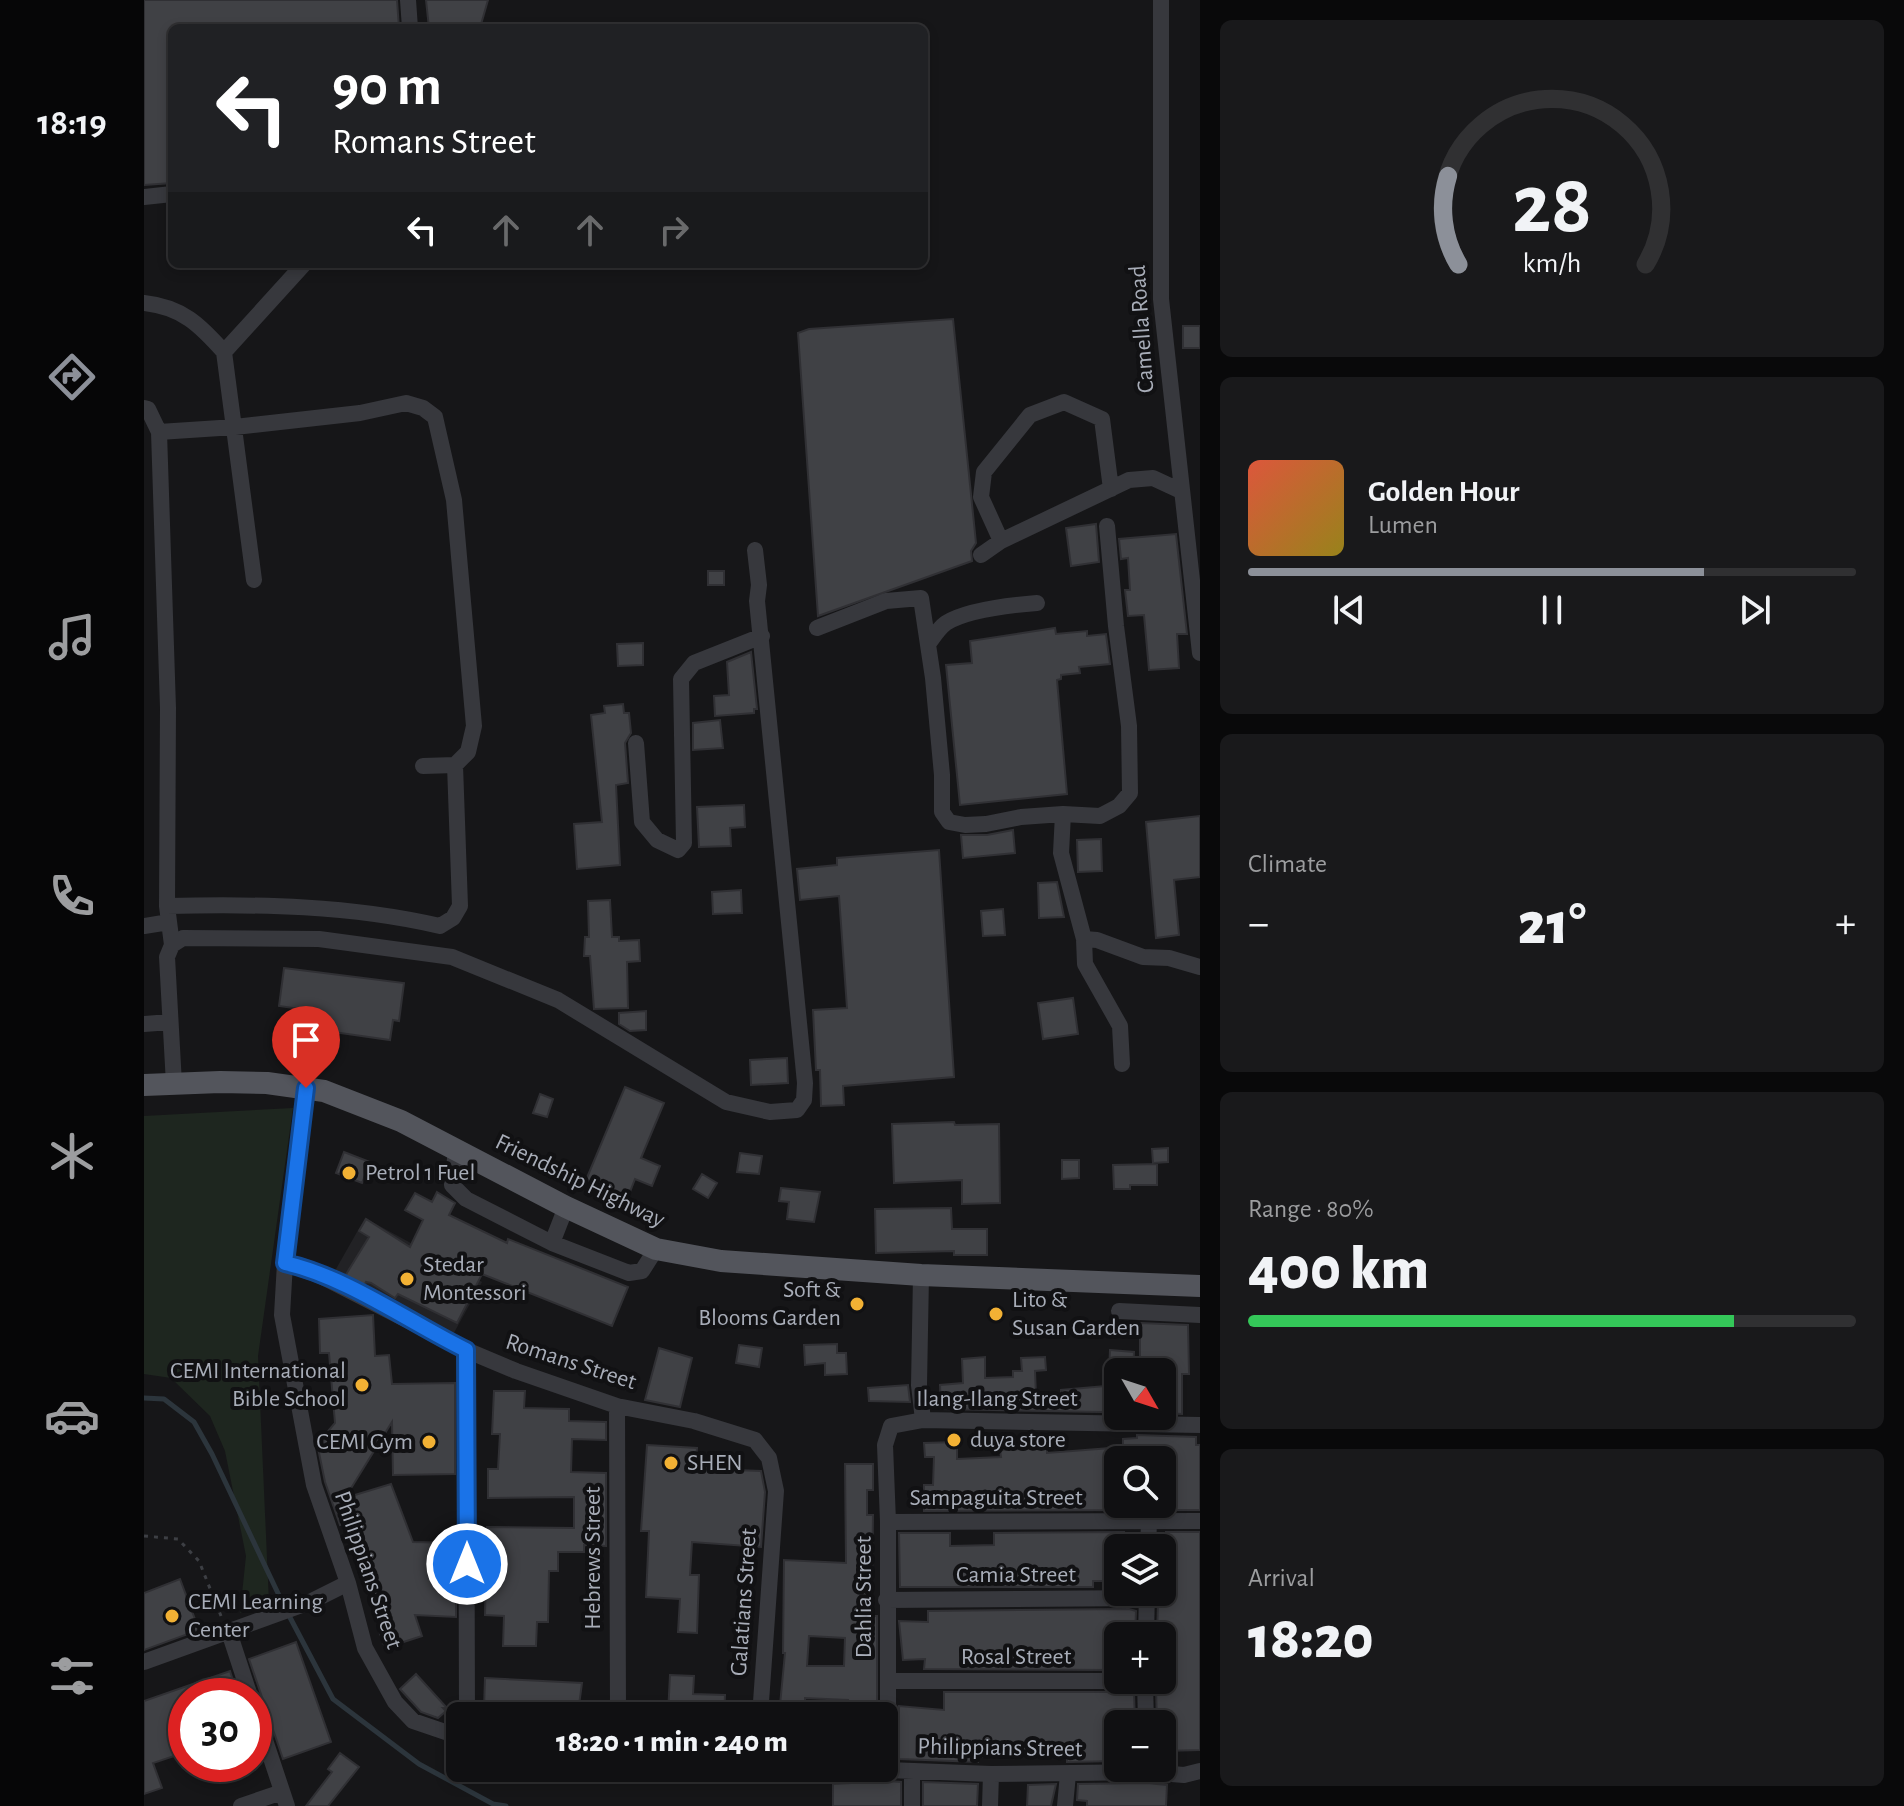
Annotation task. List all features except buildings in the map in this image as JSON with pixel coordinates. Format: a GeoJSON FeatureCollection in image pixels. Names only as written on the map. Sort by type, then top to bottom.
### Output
{"type":"FeatureCollection","features":[{"type":"Feature","properties":{"kind":"main road","name":"Friendship Highway"},"geometry":{"type":"LineString","coordinates":[[144,1085],[220,1082],[324,1091],[401,1121],[566,1207],[656,1249],[721,1261],[921,1275],[1200,1286]]}},
{"type":"Feature","properties":{"kind":"street"},"geometry":{"type":"LineString","coordinates":[[408,0],[410,24]]}},
{"type":"Feature","properties":{"kind":"street","name":"Camella Road"},"geometry":{"type":"LineString","coordinates":[[1161,0],[1161,299],[1200,653]]}},
{"type":"Feature","properties":{"kind":"street"},"geometry":{"type":"LineString","coordinates":[[144,197],[168,194]]}},
{"type":"Feature","properties":{"kind":"street"},"geometry":{"type":"LineString","coordinates":[[224,352],[300,268]]}},
{"type":"Feature","properties":{"kind":"street"},"geometry":{"type":"LineString","coordinates":[[144,303],[165,305],[199,324],[224,352],[254,580]]}},
{"type":"Feature","properties":{"kind":"street"},"geometry":{"type":"LineString","coordinates":[[1001,541],[981,497],[984,472],[1030,415],[1064,402],[1102,419],[1111,489]]}},
{"type":"Feature","properties":{"kind":"street"},"geometry":{"type":"LineString","coordinates":[[159,432],[360,413],[406,403],[423,408],[435,417],[454,500],[474,726],[468,752],[455,765],[423,766]]}},
{"type":"Feature","properties":{"kind":"street"},"geometry":{"type":"LineString","coordinates":[[144,408],[148,409],[159,432],[168,708],[168,914],[172,945],[167,957],[174,1084]]}},
{"type":"Feature","properties":{"kind":"street"},"geometry":{"type":"LineString","coordinates":[[981,555],[1001,541],[1129,480],[1153,478],[1181,491]]}},
{"type":"Feature","properties":{"kind":"street"},"geometry":{"type":"LineString","coordinates":[[817,628],[886,601],[921,598],[929,643],[942,775],[942,812],[949,822],[965,825],[1063,814],[1100,816],[1119,806],[1130,793],[1129,726],[1107,526]]}},
{"type":"Feature","properties":{"kind":"street"},"geometry":{"type":"LineString","coordinates":[[172,945],[183,938],[280,937],[319,939],[452,957],[558,1000],[726,1102],[770,1112],[797,1110],[804,1100],[805,1083],[755,550]]}},
{"type":"Feature","properties":{"kind":"street"},"geometry":{"type":"LineString","coordinates":[[929,643],[942,625],[954,619],[1037,603]]}},
{"type":"Feature","properties":{"kind":"street"},"geometry":{"type":"LineString","coordinates":[[636,743],[642,822],[657,840],[678,850],[684,843],[681,679],[694,663],[762,636]]}},
{"type":"Feature","properties":{"kind":"street"},"geometry":{"type":"LineString","coordinates":[[144,926],[168,914],[264,904],[320,906],[389,914],[440,926],[453,918],[460,906],[455,765]]}},
{"type":"Feature","properties":{"kind":"street"},"geometry":{"type":"LineString","coordinates":[[1063,814],[1061,853],[1084,939],[1085,964],[1120,1026],[1122,1064]]}},
{"type":"Feature","properties":{"kind":"street"},"geometry":{"type":"LineString","coordinates":[[1084,939],[1097,940],[1143,957],[1169,958],[1200,967]]}},
{"type":"Feature","properties":{"kind":"street"},"geometry":{"type":"LineString","coordinates":[[144,1024],[170,1022]]}},
{"type":"Feature","properties":{"kind":"street","name":"Philippians Street"},"geometry":{"type":"LineString","coordinates":[[306,1088],[285,1263],[282,1315],[314,1485],[348,1583],[365,1648],[395,1702],[413,1721],[446,1732]]}},
{"type":"Feature","properties":{"kind":"street"},"geometry":{"type":"LineString","coordinates":[[456,1150],[452,1185],[466,1199],[552,1243],[629,1273],[642,1271],[656,1249]]}},
{"type":"Feature","properties":{"kind":"street"},"geometry":{"type":"LineString","coordinates":[[552,1243],[566,1207]]}},
{"type":"Feature","properties":{"kind":"street","name":"Romans Street"},"geometry":{"type":"LineString","coordinates":[[285,1263],[365,1296],[466,1350],[516,1371],[617,1406],[694,1421],[755,1440],[769,1458],[776,1491]]}},
{"type":"Feature","properties":{"kind":"street"},"geometry":{"type":"LineString","coordinates":[[921,1275],[919,1385],[923,1420]]}},
{"type":"Feature","properties":{"kind":"street"},"geometry":{"type":"LineString","coordinates":[[1119,1311],[1200,1315]]}},
{"type":"Feature","properties":{"kind":"street"},"geometry":{"type":"LineString","coordinates":[[466,1350],[467,1702]]}},
{"type":"Feature","properties":{"kind":"street","name":"Hebrews Street"},"geometry":{"type":"LineString","coordinates":[[617,1406],[618,1702]]}},
{"type":"Feature","properties":{"kind":"street","name":"Ilang-Ilang Street"},"geometry":{"type":"LineString","coordinates":[[891,1426],[923,1420],[1200,1425]]}},
{"type":"Feature","properties":{"kind":"street","name":"Dahlia Street"},"geometry":{"type":"LineString","coordinates":[[888,1702],[885,1445],[891,1426]]}},
{"type":"Feature","properties":{"kind":"street","name":"Galatians Street"},"geometry":{"type":"LineString","coordinates":[[761,1702],[776,1491]]}},
{"type":"Feature","properties":{"kind":"street","name":"Sampaguita Street"},"geometry":{"type":"LineString","coordinates":[[888,1522],[1200,1521]]}},
{"type":"Feature","properties":{"kind":"street"},"geometry":{"type":"LineString","coordinates":[[1149,1522],[1149,1534]]}},
{"type":"Feature","properties":{"kind":"street"},"geometry":{"type":"LineString","coordinates":[[144,1662],[310,1602],[348,1583]]}},
{"type":"Feature","properties":{"kind":"street","name":"Camia Street"},"geometry":{"type":"LineString","coordinates":[[886,1600],[1104,1596]]}},
{"type":"Feature","properties":{"kind":"street"},"geometry":{"type":"LineString","coordinates":[[229,1632],[244,1678]]}},
{"type":"Feature","properties":{"kind":"street","name":"Rosal Street"},"geometry":{"type":"LineString","coordinates":[[888,1681],[1104,1681]]}},
{"type":"Feature","properties":{"kind":"street"},"geometry":{"type":"LineString","coordinates":[[241,1806],[285,1799],[272,1760]]}},
{"type":"Feature","properties":{"kind":"street","name":"Philippians Street"},"geometry":{"type":"LineString","coordinates":[[898,1770],[991,1774],[1104,1772]]}},
{"type":"Feature","properties":{"kind":"street"},"geometry":{"type":"LineString","coordinates":[[912,1771],[912,1806]]}},
{"type":"Feature","properties":{"kind":"street","name":"Philippians Street"},"geometry":{"type":"LineString","coordinates":[[1176,1774],[1200,1771]]}},
{"type":"Feature","properties":{"kind":"street"},"geometry":{"type":"LineString","coordinates":[[990,1806],[991,1774]]}},
{"type":"Feature","properties":{"kind":"street"},"geometry":{"type":"LineString","coordinates":[[1065,1806],[1068,1774]]}},
{"type":"Feature","properties":{"kind":"path"},"geometry":{"type":"LineString","coordinates":[[144,1536],[178,1539],[199,1561],[229,1632]]}},
{"type":"Feature","properties":{"kind":"shaded area"},"geometry":{"type":"Polygon","coordinates":[[[293,1108],[258,1356],[269,1603],[240,1613],[246,1556],[225,1451],[210,1416],[171,1378],[144,1374],[144,1116],[293,1108]]]}},
{"type":"Feature","properties":{"kind":"shaded area","name":"Stedar Montessori"},"geometry":{"type":"Polygon","coordinates":[[[365,1218],[482,1282],[450,1340],[332,1276],[365,1218]]]}},
{"type":"Feature","properties":{"kind":"waterway"},"geometry":{"type":"LineString","coordinates":[[144,1398],[164,1399],[194,1422],[333,1699],[419,1764],[493,1804],[506,1806]]}},
{"type":"Feature","properties":{"kind":"place","name":"Petrol 1 Fuel"},"geometry":{"type":"Point","coordinates":[349,1173]}},
{"type":"Feature","properties":{"kind":"place","name":"Stedar Montessori"},"geometry":{"type":"Point","coordinates":[407,1279]}},
{"type":"Feature","properties":{"kind":"place","name":"Soft & Blooms Garden"},"geometry":{"type":"Point","coordinates":[857,1304]}},
{"type":"Feature","properties":{"kind":"place","name":"Lito & Susan Garden"},"geometry":{"type":"Point","coordinates":[996,1314]}},
{"type":"Feature","properties":{"kind":"place","name":"CEMI International Bible School"},"geometry":{"type":"Point","coordinates":[362,1385]}},
{"type":"Feature","properties":{"kind":"place","name":"duya store"},"geometry":{"type":"Point","coordinates":[954,1440]}},
{"type":"Feature","properties":{"kind":"place","name":"CEMI Gym"},"geometry":{"type":"Point","coordinates":[429,1442]}},
{"type":"Feature","properties":{"kind":"place","name":"SHEN"},"geometry":{"type":"Point","coordinates":[671,1463]}},
{"type":"Feature","properties":{"kind":"place","name":"CEMI Learning Center"},"geometry":{"type":"Point","coordinates":[172,1616]}},
{"type":"Feature","properties":{"kind":"route"},"geometry":{"type":"LineString","coordinates":[[306,1088],[285,1263],[365,1296],[466,1350],[467,1564]]}}]}
